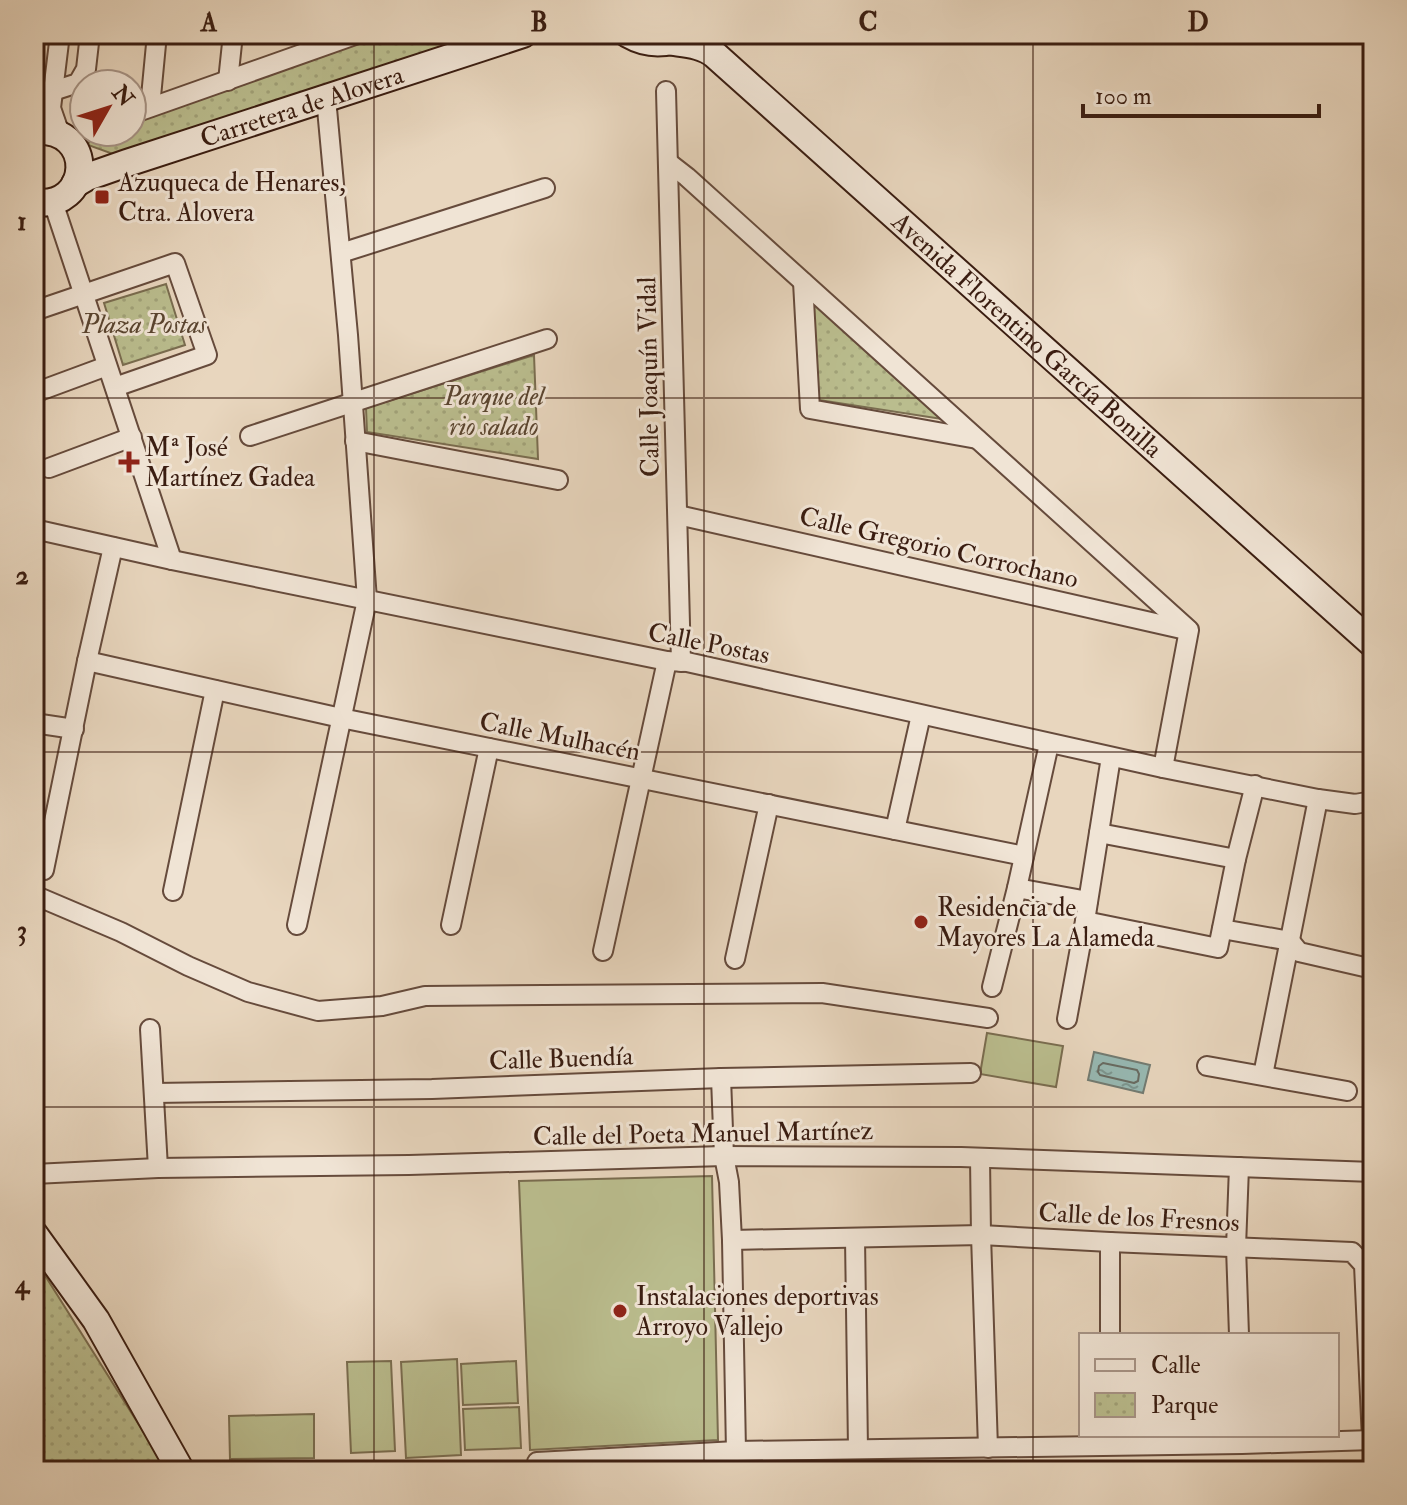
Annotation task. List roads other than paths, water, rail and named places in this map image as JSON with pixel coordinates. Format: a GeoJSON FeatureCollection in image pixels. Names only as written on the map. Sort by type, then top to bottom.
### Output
{"type":"FeatureCollection","features":[{"type":"Feature","properties":{"kind":"street"},"geometry":{"type":"LineString","coordinates":[[34,130],[52,99],[60,34]]}},
{"type":"Feature","properties":{"kind":"street"},"geometry":{"type":"LineString","coordinates":[[52,99],[78,83],[86,69],[90,34]]}},
{"type":"Feature","properties":{"kind":"street"},"geometry":{"type":"LineString","coordinates":[[157,34],[150,107],[358,34]]}},
{"type":"Feature","properties":{"kind":"street"},"geometry":{"type":"LineString","coordinates":[[228,81],[233,34]]}},
{"type":"Feature","properties":{"kind":"street"},"geometry":{"type":"LineString","coordinates":[[305,53],[307,34]]}},
{"type":"Feature","properties":{"kind":"street","name":"Carretera de Alovera"},"geometry":{"type":"LineString","coordinates":[[44,202],[70,192],[75,184],[87,177],[523,34]]}},
{"type":"Feature","properties":{"kind":"street","name":"Avenida Florentino García Bonilla"},"geometry":{"type":"LineString","coordinates":[[628,34],[644,42],[658,43],[680,38],[715,55],[1373,644]]}},
{"type":"Feature","properties":{"kind":"street","name":"Avenida Florentino García Bonilla"},"geometry":{"type":"LineString","coordinates":[[721,34],[746,61],[1373,624]]}},
{"type":"Feature","properties":{"kind":"street","name":"Calle Joaquín Vidal"},"geometry":{"type":"LineString","coordinates":[[603,951],[642,779],[674,661],[678,515],[666,91]]}},
{"type":"Feature","properties":{"kind":"street"},"geometry":{"type":"LineString","coordinates":[[297,925],[367,600],[326,98]]}},
{"type":"Feature","properties":{"kind":"street"},"geometry":{"type":"LineString","coordinates":[[52,99],[68,131]]}},
{"type":"Feature","properties":{"kind":"street","name":"Carretera de Alovera"},"geometry":{"type":"LineString","coordinates":[[34,130],[46,130],[68,140]]}},
{"type":"Feature","properties":{"kind":"street"},"geometry":{"type":"LineString","coordinates":[[75,148],[80,165],[75,184]]}},
{"type":"Feature","properties":{"kind":"street","name":"Carretera de Alovera"},"geometry":{"type":"LineString","coordinates":[[87,148],[127,163]]}},
{"type":"Feature","properties":{"kind":"street"},"geometry":{"type":"LineString","coordinates":[[669,163],[1189,630],[1163,768]]}},
{"type":"Feature","properties":{"kind":"street"},"geometry":{"type":"LineString","coordinates":[[341,253],[545,188]]}},
{"type":"Feature","properties":{"kind":"street"},"geometry":{"type":"LineString","coordinates":[[44,202],[83,294],[172,560]]}},
{"type":"Feature","properties":{"kind":"street"},"geometry":{"type":"LineString","coordinates":[[34,311],[175,263],[207,355],[115,387]]}},
{"type":"Feature","properties":{"kind":"street"},"geometry":{"type":"LineString","coordinates":[[803,282],[810,409],[977,439]]}},
{"type":"Feature","properties":{"kind":"street"},"geometry":{"type":"LineString","coordinates":[[250,436],[547,339]]}},
{"type":"Feature","properties":{"kind":"street"},"geometry":{"type":"LineString","coordinates":[[34,393],[107,366]]}},
{"type":"Feature","properties":{"kind":"street"},"geometry":{"type":"LineString","coordinates":[[49,468],[132,437]]}},
{"type":"Feature","properties":{"kind":"street"},"geometry":{"type":"LineString","coordinates":[[355,441],[558,480]]}},
{"type":"Feature","properties":{"kind":"street","name":"Calle Gregorio Corrochano"},"geometry":{"type":"LineString","coordinates":[[678,515],[1189,630]]}},
{"type":"Feature","properties":{"kind":"street","name":"Calle Postas"},"geometry":{"type":"LineString","coordinates":[[34,529],[172,560],[674,661],[1163,768],[1318,799],[1364,803],[1373,812]]}},
{"type":"Feature","properties":{"kind":"street"},"geometry":{"type":"LineString","coordinates":[[44,870],[113,547]]}},
{"type":"Feature","properties":{"kind":"street","name":"Calle Mulhacén"},"geometry":{"type":"LineString","coordinates":[[87,661],[341,718],[1024,856]]}},
{"type":"Feature","properties":{"kind":"street"},"geometry":{"type":"LineString","coordinates":[[173,891],[215,690]]}},
{"type":"Feature","properties":{"kind":"street"},"geometry":{"type":"LineString","coordinates":[[895,830],[921,715]]}},
{"type":"Feature","properties":{"kind":"street"},"geometry":{"type":"LineString","coordinates":[[34,723],[74,729]]}},
{"type":"Feature","properties":{"kind":"street"},"geometry":{"type":"LineString","coordinates":[[992,987],[1049,744]]}},
{"type":"Feature","properties":{"kind":"street"},"geometry":{"type":"LineString","coordinates":[[451,925],[489,748]]}},
{"type":"Feature","properties":{"kind":"street"},"geometry":{"type":"LineString","coordinates":[[1067,1019],[1111,757]]}},
{"type":"Feature","properties":{"kind":"street"},"geometry":{"type":"LineString","coordinates":[[1085,921],[1218,948],[1255,785]]}},
{"type":"Feature","properties":{"kind":"street"},"geometry":{"type":"LineString","coordinates":[[1263,1075],[1318,799]]}},
{"type":"Feature","properties":{"kind":"street"},"geometry":{"type":"LineString","coordinates":[[735,959],[769,804]]}},
{"type":"Feature","properties":{"kind":"street"},"geometry":{"type":"LineString","coordinates":[[1099,833],[1236,859]]}},
{"type":"Feature","properties":{"kind":"street"},"geometry":{"type":"LineString","coordinates":[[1017,888],[1088,901]]}},
{"type":"Feature","properties":{"kind":"street"},"geometry":{"type":"LineString","coordinates":[[34,895],[248,992],[318,1011],[382,1006],[425,996],[822,993],[988,1018]]}},
{"type":"Feature","properties":{"kind":"street"},"geometry":{"type":"LineString","coordinates":[[1222,929],[1290,941],[1299,952],[1373,969]]}},
{"type":"Feature","properties":{"kind":"street"},"geometry":{"type":"LineString","coordinates":[[150,1029],[158,1168]]}},
{"type":"Feature","properties":{"kind":"street"},"geometry":{"type":"LineString","coordinates":[[1207,1066],[1347,1091]]}},
{"type":"Feature","properties":{"kind":"street","name":"Calle Buendía"},"geometry":{"type":"LineString","coordinates":[[154,1093],[432,1089],[721,1078],[971,1073]]}},
{"type":"Feature","properties":{"kind":"street"},"geometry":{"type":"LineString","coordinates":[[721,1078],[732,1240],[736,1451]]}},
{"type":"Feature","properties":{"kind":"street","name":"Calle del Poeta Manuel Martínez"},"geometry":{"type":"LineString","coordinates":[[34,1174],[158,1168],[724,1156],[980,1158],[1373,1172]]}},
{"type":"Feature","properties":{"kind":"street"},"geometry":{"type":"LineString","coordinates":[[980,1158],[988,1448]]}},
{"type":"Feature","properties":{"kind":"street"},"geometry":{"type":"LineString","coordinates":[[1239,1167],[1236,1247],[1239,1333]]}},
{"type":"Feature","properties":{"kind":"street"},"geometry":{"type":"LineString","coordinates":[[34,1234],[96,1320],[181,1471]]}},
{"type":"Feature","properties":{"kind":"street","name":"Calle de los Fresnos"},"geometry":{"type":"LineString","coordinates":[[732,1240],[981,1235],[1352,1252],[1364,1265],[1372,1440]]}},
{"type":"Feature","properties":{"kind":"street"},"geometry":{"type":"LineString","coordinates":[[855,1238],[858,1449]]}},
{"type":"Feature","properties":{"kind":"street"},"geometry":{"type":"LineString","coordinates":[[1110,1242],[1110,1333]]}},
{"type":"Feature","properties":{"kind":"street"},"geometry":{"type":"LineString","coordinates":[[537,1462],[736,1451],[988,1448],[1111,1441],[1372,1440]]}},
{"type":"Feature","properties":{"kind":"water"},"geometry":{"type":"Polygon","coordinates":[[[1094,1052],[1150,1065],[1143,1093],[1088,1080],[1094,1052]]]}},
{"type":"Feature","properties":{"kind":"place","name":"Azuqueca de Henares, Ctra. Alovera"},"geometry":{"type":"Point","coordinates":[102,197]}},
{"type":"Feature","properties":{"kind":"place","name":"Mª José Martínez Gadea"},"geometry":{"type":"Point","coordinates":[129,462]}},
{"type":"Feature","properties":{"kind":"place","name":"Residencia de Mayores La Alameda"},"geometry":{"type":"Point","coordinates":[921,922]}},
{"type":"Feature","properties":{"kind":"place","name":"Instalaciones deportivas Arroyo Vallejo"},"geometry":{"type":"Point","coordinates":[620,1311]}},
{"type":"Feature","properties":{"kind":"park label","name":"Plaza Postas"},"geometry":{"type":"Point","coordinates":[144,324]}},
{"type":"Feature","properties":{"kind":"park label","name":"Parque del rio salado"},"geometry":{"type":"Point","coordinates":[494,411]}}]}
